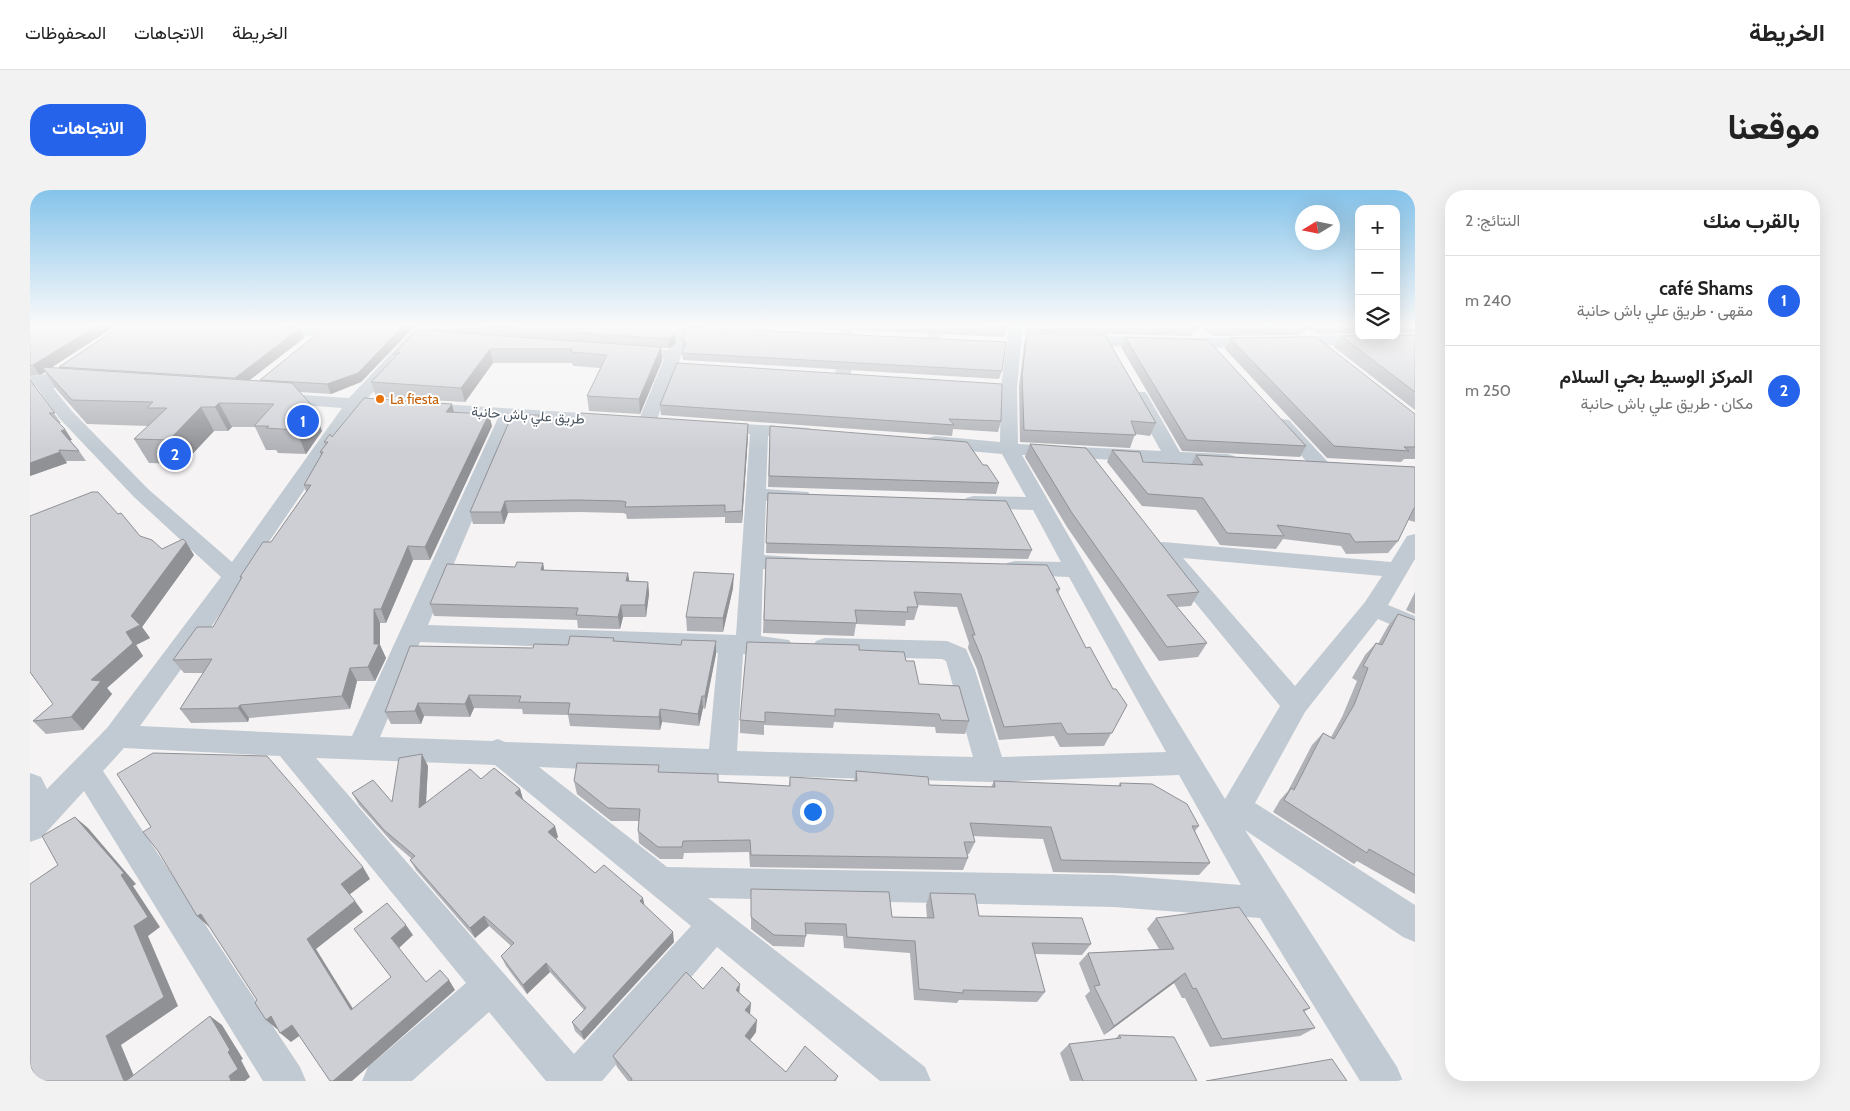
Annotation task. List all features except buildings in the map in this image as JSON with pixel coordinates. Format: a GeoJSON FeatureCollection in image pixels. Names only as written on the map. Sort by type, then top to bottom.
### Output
{"type":"FeatureCollection","features":[{"type":"Feature","properties":{"kind":"street"},"geometry":{"type":"LineString","coordinates":[[37,382],[68,367]]}},
{"type":"Feature","properties":{"kind":"street"},"geometry":{"type":"LineString","coordinates":[[37,821],[117,736],[234,576],[353,404],[393,367]]}},
{"type":"Feature","properties":{"kind":"street"},"geometry":{"type":"LineString","coordinates":[[647,422],[670,367]]}},
{"type":"Feature","properties":{"kind":"street"},"geometry":{"type":"LineString","coordinates":[[843,377],[844,367]]}},
{"type":"Feature","properties":{"kind":"street"},"geometry":{"type":"LineString","coordinates":[[1009,367],[1009,449],[1079,570],[1136,675],[1188,763],[1230,815],[1270,903],[1383,1081]]}},
{"type":"Feature","properties":{"kind":"street"},"geometry":{"type":"LineString","coordinates":[[824,376],[860,378]]}},
{"type":"Feature","properties":{"kind":"street"},"geometry":{"type":"LineString","coordinates":[[37,382],[141,493],[234,576]]}},
{"type":"Feature","properties":{"kind":"street"},"geometry":{"type":"LineString","coordinates":[[37,382],[100,386]]}},
{"type":"Feature","properties":{"kind":"street"},"geometry":{"type":"LineString","coordinates":[[1131,383],[1173,456]]}},
{"type":"Feature","properties":{"kind":"street"},"geometry":{"type":"LineString","coordinates":[[990,386],[1008,387]]}},
{"type":"Feature","properties":{"kind":"street","name":"طريق علي باش حانبة"},"geometry":{"type":"LineString","coordinates":[[261,397],[666,424]]}},
{"type":"Feature","properties":{"kind":"street"},"geometry":{"type":"LineString","coordinates":[[361,747],[509,413]]}},
{"type":"Feature","properties":{"kind":"street"},"geometry":{"type":"LineString","coordinates":[[1274,414],[1330,465],[1294,464]]}},
{"type":"Feature","properties":{"kind":"street"},"geometry":{"type":"LineString","coordinates":[[694,425],[816,433]]}},
{"type":"Feature","properties":{"kind":"street"},"geometry":{"type":"LineString","coordinates":[[722,763],[753,562],[759,429]]}},
{"type":"Feature","properties":{"kind":"street"},"geometry":{"type":"LineString","coordinates":[[921,441],[1009,449],[1250,461]]}},
{"type":"Feature","properties":{"kind":"street"},"geometry":{"type":"LineString","coordinates":[[1087,452],[1104,475]]}},
{"type":"Feature","properties":{"kind":"street"},"geometry":{"type":"LineString","coordinates":[[755,494],[824,497]]}},
{"type":"Feature","properties":{"kind":"street"},"geometry":{"type":"LineString","coordinates":[[952,501],[1041,504]]}},
{"type":"Feature","properties":{"kind":"street"},"geometry":{"type":"LineString","coordinates":[[1295,705],[1158,542],[1397,570]]}},
{"type":"Feature","properties":{"kind":"street"},"geometry":{"type":"LineString","coordinates":[[1230,815],[1295,705],[1374,608],[1415,542]]}},
{"type":"Feature","properties":{"kind":"street"},"geometry":{"type":"LineString","coordinates":[[753,562],[822,564]]}},
{"type":"Feature","properties":{"kind":"street"},"geometry":{"type":"LineString","coordinates":[[989,567],[1079,570]]}},
{"type":"Feature","properties":{"kind":"street"},"geometry":{"type":"LineString","coordinates":[[1374,608],[1415,626]]}},
{"type":"Feature","properties":{"kind":"street"},"geometry":{"type":"LineString","coordinates":[[413,633],[739,645],[947,650],[953,652],[962,670],[991,770]]}},
{"type":"Feature","properties":{"kind":"street"},"geometry":{"type":"LineString","coordinates":[[117,736],[722,763],[991,770],[1188,763]]}},
{"type":"Feature","properties":{"kind":"street"},"geometry":{"type":"LineString","coordinates":[[288,745],[571,1081]]}},
{"type":"Feature","properties":{"kind":"street"},"geometry":{"type":"LineString","coordinates":[[498,752],[911,1081]]}},
{"type":"Feature","properties":{"kind":"street"},"geometry":{"type":"LineString","coordinates":[[86,770],[286,1081]]}},
{"type":"Feature","properties":{"kind":"street"},"geometry":{"type":"LineString","coordinates":[[30,786],[37,821]]}},
{"type":"Feature","properties":{"kind":"street"},"geometry":{"type":"LineString","coordinates":[[1230,815],[1415,925]]}},
{"type":"Feature","properties":{"kind":"street"},"geometry":{"type":"LineString","coordinates":[[663,882],[1114,891],[1270,903]]}},
{"type":"Feature","properties":{"kind":"street"},"geometry":{"type":"LineString","coordinates":[[576,1081],[715,924]]}},
{"type":"Feature","properties":{"kind":"street"},"geometry":{"type":"LineString","coordinates":[[382,1081],[491,986]]}},
{"type":"Feature","properties":{"kind":"place","name":"La fiesta"},"geometry":{"type":"Point","coordinates":[380,399]}},
{"type":"Feature","properties":{"kind":"place","name":"café Shams"},"geometry":{"type":"Point","coordinates":[303,421]}},
{"type":"Feature","properties":{"kind":"place","name":"المركز الوسيط بحي السلام"},"geometry":{"type":"Point","coordinates":[175,454]}}]}
